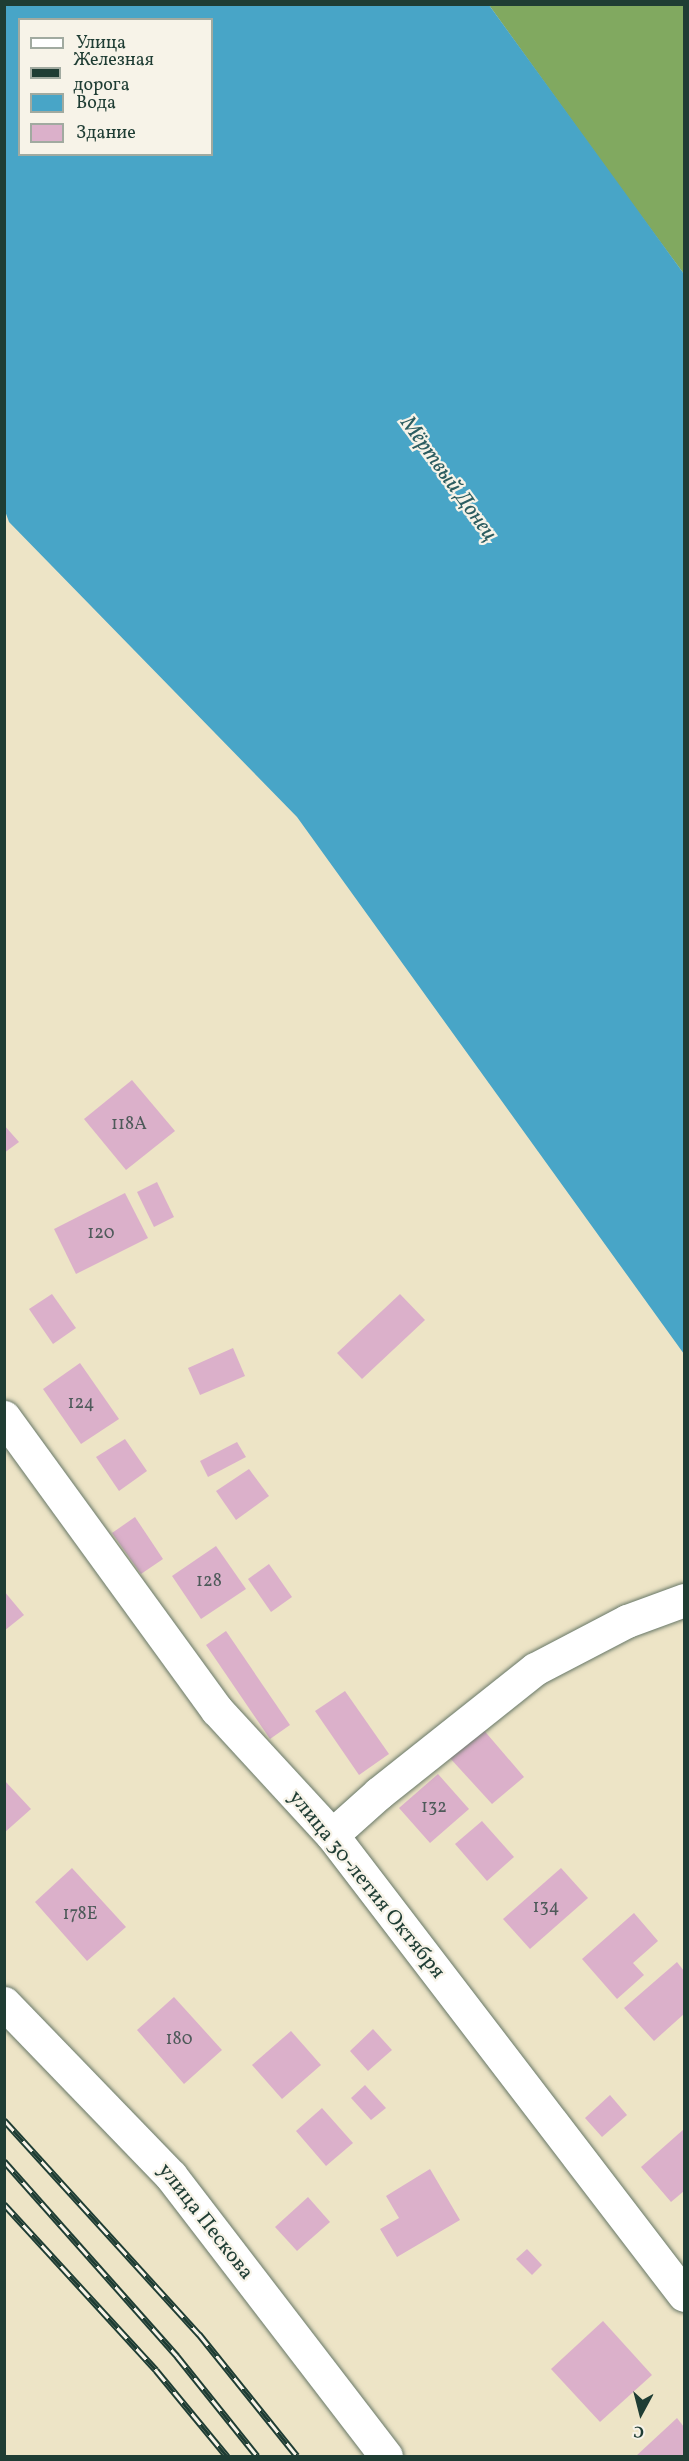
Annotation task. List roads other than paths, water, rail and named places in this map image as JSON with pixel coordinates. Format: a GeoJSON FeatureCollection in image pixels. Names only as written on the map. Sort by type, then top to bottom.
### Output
{"type":"FeatureCollection","features":[{"type":"Feature","properties":{"kind":"street","name":"улица 30-летия Октября"},"geometry":{"type":"LineString","coordinates":[[4,1417],[218,1710],[332,1835],[684,2295]]}},
{"type":"Feature","properties":{"kind":"street"},"geometry":{"type":"LineString","coordinates":[[332,1835],[379,1793],[535,1669],[627,1621],[684,1600]]}},
{"type":"Feature","properties":{"kind":"street","name":"улица Пескова"},"geometry":{"type":"LineString","coordinates":[[4,2003],[171,2176],[387,2457]]}},
{"type":"Feature","properties":{"kind":"water","name":"Мёртвый Донец"},"geometry":{"type":"Polygon","coordinates":[[[4,5],[489,5],[684,274],[684,1354],[297,817],[9,522],[4,508],[4,5]]]}},
{"type":"Feature","properties":{"kind":"railway"},"geometry":{"type":"LineString","coordinates":[[4,2120],[199,2334],[297,2456]]}},
{"type":"Feature","properties":{"kind":"railway"},"geometry":{"type":"LineString","coordinates":[[4,2161],[177,2356],[257,2456]]}},
{"type":"Feature","properties":{"kind":"railway"},"geometry":{"type":"LineString","coordinates":[[4,2204],[156,2370],[227,2456]]}}]}
